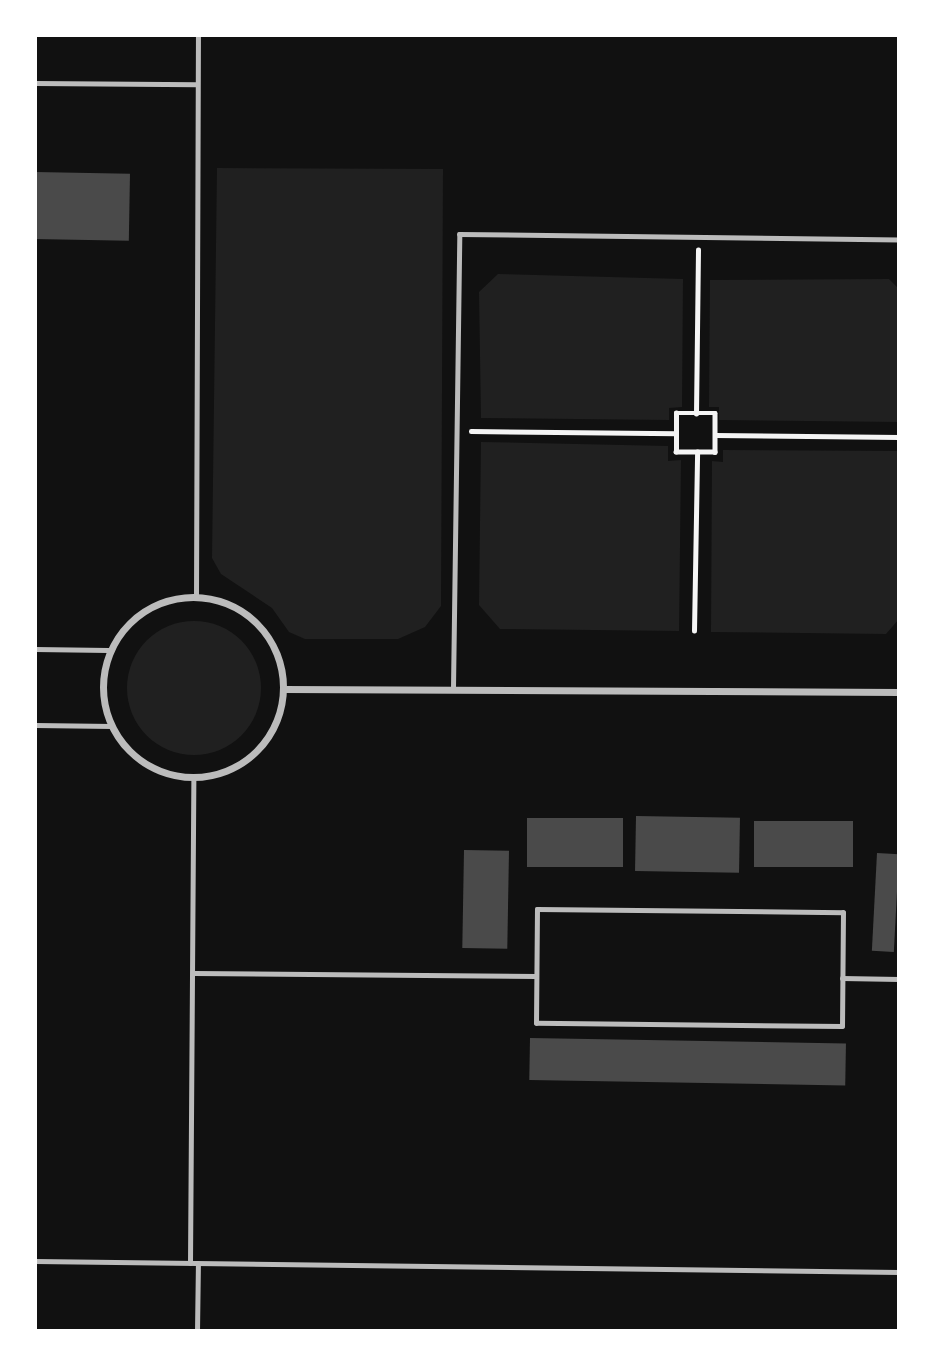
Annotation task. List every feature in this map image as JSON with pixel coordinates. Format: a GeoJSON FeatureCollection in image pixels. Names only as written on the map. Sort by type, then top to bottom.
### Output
{"type":"FeatureCollection","features":[{"type":"Feature","properties":{"kind":"street"},"geometry":{"type":"LineString","coordinates":[[196,597],[224,602],[248,615],[268,635],[280,661],[285,689],[280,716],[267,741],[246,762],[221,774],[192,779],[146,765],[127,750],[112,726],[104,706],[102,680],[108,650],[143,612],[168,600],[196,597]]}},
{"type":"Feature","properties":{"kind":"street"},"geometry":{"type":"LineString","coordinates":[[285,689],[899,692]]}},
{"type":"Feature","properties":{"kind":"lane"},"geometry":{"type":"LineString","coordinates":[[196,597],[198,35]]}},
{"type":"Feature","properties":{"kind":"lane"},"geometry":{"type":"LineString","coordinates":[[35,83],[197,84]]}},
{"type":"Feature","properties":{"kind":"lane"},"geometry":{"type":"LineString","coordinates":[[453,688],[459,234],[899,239]]}},
{"type":"Feature","properties":{"kind":"lane"},"geometry":{"type":"LineString","coordinates":[[35,649],[108,650]]}},
{"type":"Feature","properties":{"kind":"lane"},"geometry":{"type":"LineString","coordinates":[[35,725],[112,726]]}},
{"type":"Feature","properties":{"kind":"lane"},"geometry":{"type":"LineString","coordinates":[[190,1263],[194,973],[192,779]]}},
{"type":"Feature","properties":{"kind":"lane"},"geometry":{"type":"LineString","coordinates":[[537,909],[843,912],[842,1026],[536,1023],[536,976],[537,909]]}},
{"type":"Feature","properties":{"kind":"lane"},"geometry":{"type":"LineString","coordinates":[[194,973],[536,976]]}},
{"type":"Feature","properties":{"kind":"lane"},"geometry":{"type":"LineString","coordinates":[[842,978],[899,978]]}},
{"type":"Feature","properties":{"kind":"lane"},"geometry":{"type":"LineString","coordinates":[[35,1261],[899,1272]]}},
{"type":"Feature","properties":{"kind":"lane"},"geometry":{"type":"LineString","coordinates":[[197,1331],[198,1263]]}},
{"type":"Feature","properties":{"kind":"path"},"geometry":{"type":"LineString","coordinates":[[696,414],[699,237]]}},
{"type":"Feature","properties":{"kind":"path"},"geometry":{"type":"LineString","coordinates":[[676,413],[715,414],[715,452],[676,452],[676,433],[676,413]]}},
{"type":"Feature","properties":{"kind":"path"},"geometry":{"type":"LineString","coordinates":[[456,431],[676,433]]}},
{"type":"Feature","properties":{"kind":"path"},"geometry":{"type":"LineString","coordinates":[[715,435],[899,437]]}},
{"type":"Feature","properties":{"kind":"path"},"geometry":{"type":"LineString","coordinates":[[694,631],[697,452]]}},
{"type":"Feature","properties":{"kind":"shaded area"},"geometry":{"type":"Polygon","coordinates":[[[217,168],[443,169],[441,606],[425,627],[398,639],[305,639],[289,632],[272,608],[221,574],[212,558],[217,168]]]}},
{"type":"Feature","properties":{"kind":"shaded area"},"geometry":{"type":"Polygon","coordinates":[[[498,274],[683,279],[682,407],[669,408],[669,420],[481,418],[479,292],[498,274]]]}},
{"type":"Feature","properties":{"kind":"shaded area"},"geometry":{"type":"Polygon","coordinates":[[[889,279],[899,289],[899,422],[719,420],[719,407],[709,407],[710,280],[889,279]]]}},
{"type":"Feature","properties":{"kind":"shaded area"},"geometry":{"type":"Polygon","coordinates":[[[481,442],[668,446],[668,461],[681,460],[679,631],[500,629],[479,605],[481,442]]]}},
{"type":"Feature","properties":{"kind":"shaded area"},"geometry":{"type":"Polygon","coordinates":[[[723,450],[899,451],[899,619],[886,634],[711,632],[712,461],[723,462],[723,450]]]}},
{"type":"Feature","properties":{"kind":"shaded area"},"geometry":{"type":"Polygon","coordinates":[[[194,621],[220,626],[242,640],[256,662],[261,688],[256,714],[242,736],[220,750],[194,755],[168,750],[146,736],[132,714],[127,688],[132,662],[146,640],[168,626],[194,621]]]}},
{"type":"Feature","properties":{"kind":"building"},"geometry":{"type":"Polygon","coordinates":[[[35,172],[130,174],[129,241],[35,239],[35,172]]]}},
{"type":"Feature","properties":{"kind":"building"},"geometry":{"type":"Polygon","coordinates":[[[636,816],[740,818],[739,873],[635,871],[636,816]]]}},
{"type":"Feature","properties":{"kind":"building"},"geometry":{"type":"Polygon","coordinates":[[[527,818],[623,818],[623,867],[527,867],[527,818]]]}},
{"type":"Feature","properties":{"kind":"building"},"geometry":{"type":"Polygon","coordinates":[[[754,821],[853,821],[853,867],[754,867],[754,821]]]}},
{"type":"Feature","properties":{"kind":"building"},"geometry":{"type":"Polygon","coordinates":[[[464,850],[509,851],[507,949],[462,948],[464,850]]]}},
{"type":"Feature","properties":{"kind":"building"},"geometry":{"type":"Polygon","coordinates":[[[877,853],[899,854],[894,952],[872,951],[877,853]]]}},
{"type":"Feature","properties":{"kind":"building"},"geometry":{"type":"Polygon","coordinates":[[[530,1038],[846,1044],[845,1086],[529,1080],[530,1038]]]}}]}
